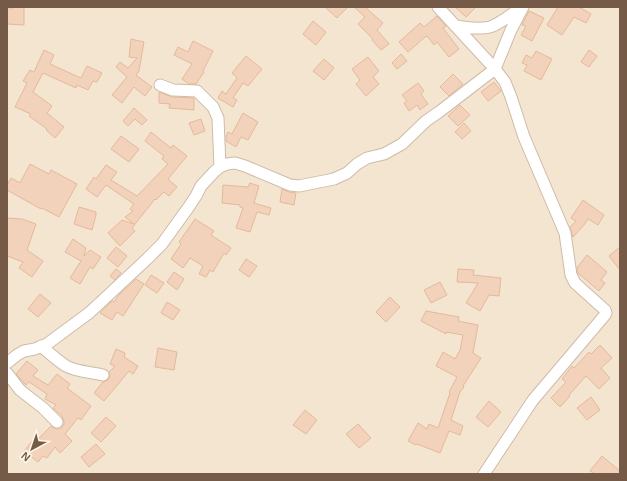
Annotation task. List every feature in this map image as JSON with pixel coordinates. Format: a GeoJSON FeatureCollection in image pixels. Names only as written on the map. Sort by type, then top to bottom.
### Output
{"type":"FeatureCollection","features":[{"type":"Feature","properties":{"kind":"street"},"geometry":{"type":"LineString","coordinates":[[438,7],[495,69],[504,82],[511,97],[524,137],[565,233],[571,275],[575,283],[606,313],[569,359],[533,400],[484,474]]}},
{"type":"Feature","properties":{"kind":"street"},"geometry":{"type":"LineString","coordinates":[[455,26],[489,27],[495,25],[523,7]]}},
{"type":"Feature","properties":{"kind":"street"},"geometry":{"type":"LineString","coordinates":[[7,362],[24,351],[47,344],[89,313],[162,244],[188,208],[201,186],[220,167],[235,163],[290,185],[299,186],[334,179],[347,173],[367,158],[384,154],[402,144],[426,121],[495,69],[511,30],[523,7]]}},
{"type":"Feature","properties":{"kind":"street"},"geometry":{"type":"LineString","coordinates":[[160,85],[173,90],[197,91],[214,107],[218,118],[220,167]]}},
{"type":"Feature","properties":{"kind":"street"},"geometry":{"type":"LineString","coordinates":[[41,346],[54,358],[67,366],[76,370],[103,375]]}},
{"type":"Feature","properties":{"kind":"street"},"geometry":{"type":"LineString","coordinates":[[7,372],[20,390],[43,408],[57,422]]}},
{"type":"Feature","properties":{"kind":"shaded area"},"geometry":{"type":"Polygon","coordinates":[[[7,7],[620,7],[620,474],[7,474],[7,7]]]}},
{"type":"Feature","properties":{"kind":"building"},"geometry":{"type":"Polygon","coordinates":[[[12,7],[24,7],[24,25],[7,24],[7,9],[12,9],[12,7]]]}},
{"type":"Feature","properties":{"kind":"building"},"geometry":{"type":"Polygon","coordinates":[[[325,7],[348,7],[337,18],[325,7]]]}},
{"type":"Feature","properties":{"kind":"building"},"geometry":{"type":"Polygon","coordinates":[[[354,7],[365,7],[383,23],[377,30],[389,44],[381,50],[372,40],[373,39],[358,24],[365,17],[354,7]]]}},
{"type":"Feature","properties":{"kind":"building"},"geometry":{"type":"Polygon","coordinates":[[[455,7],[476,7],[466,17],[455,7]]]}},
{"type":"Feature","properties":{"kind":"building"},"geometry":{"type":"Polygon","coordinates":[[[558,7],[579,7],[591,14],[586,23],[574,17],[562,35],[547,25],[558,7]]]}},
{"type":"Feature","properties":{"kind":"building"},"geometry":{"type":"Polygon","coordinates":[[[529,11],[544,18],[532,41],[521,35],[526,26],[522,25],[529,11]]]}},
{"type":"Feature","properties":{"kind":"building"},"geometry":{"type":"Polygon","coordinates":[[[437,16],[446,26],[443,28],[459,49],[449,57],[437,42],[434,45],[427,36],[408,52],[399,42],[420,23],[424,27],[437,16]]]}},
{"type":"Feature","properties":{"kind":"building"},"geometry":{"type":"Polygon","coordinates":[[[313,21],[326,32],[316,45],[303,34],[313,21]]]}},
{"type":"Feature","properties":{"kind":"building"},"geometry":{"type":"Polygon","coordinates":[[[131,39],[144,42],[139,71],[136,75],[152,87],[145,96],[134,87],[122,103],[112,95],[127,77],[116,67],[120,62],[128,68],[137,58],[129,57],[131,39]]]}},
{"type":"Feature","properties":{"kind":"building"},"geometry":{"type":"Polygon","coordinates":[[[193,41],[213,51],[203,71],[204,72],[196,84],[189,84],[182,79],[192,64],[174,55],[178,47],[188,52],[193,41]]]}},
{"type":"Feature","properties":{"kind":"building"},"geometry":{"type":"Polygon","coordinates":[[[44,50],[54,55],[50,64],[81,78],[87,66],[102,73],[97,82],[93,81],[88,90],[77,85],[76,88],[43,73],[33,92],[52,106],[47,113],[64,127],[55,138],[46,130],[47,129],[29,116],[31,114],[15,107],[27,83],[23,81],[30,70],[34,72],[44,50]]]}},
{"type":"Feature","properties":{"kind":"building"},"geometry":{"type":"Polygon","coordinates":[[[589,50],[597,56],[589,67],[581,62],[589,50]]]}},
{"type":"Feature","properties":{"kind":"building"},"geometry":{"type":"Polygon","coordinates":[[[536,51],[552,59],[541,80],[524,71],[527,65],[522,63],[526,55],[532,58],[536,51]]]}},
{"type":"Feature","properties":{"kind":"building"},"geometry":{"type":"Polygon","coordinates":[[[401,54],[407,61],[397,69],[392,63],[401,54]]]}},
{"type":"Feature","properties":{"kind":"building"},"geometry":{"type":"Polygon","coordinates":[[[246,56],[262,69],[248,86],[243,83],[233,98],[237,100],[233,107],[218,98],[222,91],[226,94],[237,78],[232,73],[246,56]]]}},
{"type":"Feature","properties":{"kind":"building"},"geometry":{"type":"Polygon","coordinates":[[[368,57],[379,71],[373,77],[379,84],[366,96],[356,84],[360,80],[352,69],[368,57]]]}},
{"type":"Feature","properties":{"kind":"building"},"geometry":{"type":"Polygon","coordinates":[[[324,59],[334,68],[324,80],[313,71],[324,59]]]}},
{"type":"Feature","properties":{"kind":"building"},"geometry":{"type":"Polygon","coordinates":[[[453,74],[463,84],[449,96],[440,87],[453,74]]]}},
{"type":"Feature","properties":{"kind":"building"},"geometry":{"type":"Polygon","coordinates":[[[494,82],[501,91],[488,101],[481,92],[494,82]]]}},
{"type":"Feature","properties":{"kind":"building"},"geometry":{"type":"Polygon","coordinates":[[[418,83],[424,91],[421,94],[428,104],[420,110],[417,105],[409,111],[404,103],[407,101],[402,95],[418,83]]]}},
{"type":"Feature","properties":{"kind":"building"},"geometry":{"type":"Polygon","coordinates":[[[159,92],[172,97],[194,98],[194,110],[169,108],[170,104],[159,103],[159,92]]]}},
{"type":"Feature","properties":{"kind":"building"},"geometry":{"type":"Polygon","coordinates":[[[460,105],[470,115],[458,126],[448,116],[460,105]]]}},
{"type":"Feature","properties":{"kind":"building"},"geometry":{"type":"Polygon","coordinates":[[[134,108],[147,120],[142,125],[135,119],[128,126],[123,121],[134,108]]]}},
{"type":"Feature","properties":{"kind":"building"},"geometry":{"type":"Polygon","coordinates":[[[243,113],[258,122],[248,140],[241,137],[236,147],[226,141],[226,137],[228,132],[232,134],[243,113]]]}},
{"type":"Feature","properties":{"kind":"building"},"geometry":{"type":"Polygon","coordinates":[[[201,119],[205,131],[194,135],[189,123],[201,119]]]}},
{"type":"Feature","properties":{"kind":"building"},"geometry":{"type":"Polygon","coordinates":[[[464,123],[471,131],[462,139],[455,132],[464,123]]]}},
{"type":"Feature","properties":{"kind":"building"},"geometry":{"type":"Polygon","coordinates":[[[151,132],[171,148],[173,145],[187,156],[168,179],[177,187],[169,196],[164,192],[156,200],[155,199],[132,228],[135,231],[120,246],[108,233],[122,220],[134,224],[125,217],[133,211],[130,209],[134,204],[106,185],[97,197],[86,189],[94,177],[96,179],[106,165],[117,172],[111,180],[137,196],[168,164],[162,159],[164,156],[145,141],[151,132]]]}},
{"type":"Feature","properties":{"kind":"building"},"geometry":{"type":"Polygon","coordinates":[[[121,136],[139,149],[129,162],[111,149],[121,136]]]}},
{"type":"Feature","properties":{"kind":"building"},"geometry":{"type":"Polygon","coordinates":[[[30,164],[49,174],[51,170],[77,184],[59,217],[7,190],[7,185],[11,178],[20,183],[30,164]]]}},
{"type":"Feature","properties":{"kind":"building"},"geometry":{"type":"Polygon","coordinates":[[[250,183],[259,186],[254,203],[271,208],[269,215],[257,212],[250,232],[236,228],[243,208],[240,207],[240,205],[222,203],[223,185],[248,187],[250,183]]]}},
{"type":"Feature","properties":{"kind":"building"},"geometry":{"type":"Polygon","coordinates":[[[282,189],[296,193],[294,205],[280,202],[282,189]]]}},
{"type":"Feature","properties":{"kind":"building"},"geometry":{"type":"Polygon","coordinates":[[[583,200],[604,215],[598,225],[588,219],[573,237],[570,227],[576,221],[571,218],[583,200]]]}},
{"type":"Feature","properties":{"kind":"building"},"geometry":{"type":"Polygon","coordinates":[[[79,207],[96,212],[92,230],[74,224],[79,207]]]}},
{"type":"Feature","properties":{"kind":"building"},"geometry":{"type":"Polygon","coordinates":[[[7,218],[22,219],[36,224],[27,250],[43,261],[32,277],[19,268],[23,262],[7,256],[7,218]]]}},
{"type":"Feature","properties":{"kind":"building"},"geometry":{"type":"Polygon","coordinates":[[[195,219],[214,231],[211,235],[231,248],[226,255],[224,253],[213,272],[210,270],[206,277],[199,274],[203,266],[190,258],[183,268],[171,259],[181,244],[179,242],[195,219]]]}},
{"type":"Feature","properties":{"kind":"building"},"geometry":{"type":"Polygon","coordinates":[[[73,239],[86,248],[84,256],[90,250],[101,257],[93,269],[90,267],[80,284],[70,278],[81,261],[65,252],[73,239]]]}},
{"type":"Feature","properties":{"kind":"building"},"geometry":{"type":"Polygon","coordinates":[[[116,247],[127,256],[118,267],[107,258],[116,247]]]}},
{"type":"Feature","properties":{"kind":"building"},"geometry":{"type":"Polygon","coordinates":[[[620,247],[620,270],[609,256],[620,247]]]}},
{"type":"Feature","properties":{"kind":"building"},"geometry":{"type":"Polygon","coordinates":[[[587,255],[607,272],[601,280],[605,283],[599,291],[578,273],[577,268],[587,255]]]}},
{"type":"Feature","properties":{"kind":"building"},"geometry":{"type":"Polygon","coordinates":[[[246,259],[257,266],[249,277],[239,270],[246,259]]]}},
{"type":"Feature","properties":{"kind":"building"},"geometry":{"type":"Polygon","coordinates":[[[116,269],[121,273],[115,280],[110,276],[116,269]]]}},
{"type":"Feature","properties":{"kind":"building"},"geometry":{"type":"Polygon","coordinates":[[[458,269],[474,270],[473,275],[501,278],[499,296],[489,295],[480,311],[466,303],[478,283],[457,282],[458,269]]]}},
{"type":"Feature","properties":{"kind":"building"},"geometry":{"type":"Polygon","coordinates":[[[174,272],[184,279],[177,290],[167,282],[174,272]]]}},
{"type":"Feature","properties":{"kind":"building"},"geometry":{"type":"Polygon","coordinates":[[[151,275],[164,283],[157,293],[145,285],[151,275]]]}},
{"type":"Feature","properties":{"kind":"building"},"geometry":{"type":"Polygon","coordinates":[[[136,279],[144,284],[123,316],[117,312],[112,320],[100,313],[112,301],[114,302],[118,296],[136,279]]]}},
{"type":"Feature","properties":{"kind":"building"},"geometry":{"type":"Polygon","coordinates":[[[440,282],[447,295],[431,303],[424,290],[440,282]]]}},
{"type":"Feature","properties":{"kind":"building"},"geometry":{"type":"Polygon","coordinates":[[[40,294],[51,303],[38,317],[28,309],[40,294]]]}},
{"type":"Feature","properties":{"kind":"building"},"geometry":{"type":"Polygon","coordinates":[[[390,297],[400,307],[386,322],[376,312],[390,297]]]}},
{"type":"Feature","properties":{"kind":"building"},"geometry":{"type":"Polygon","coordinates":[[[167,302],[180,310],[173,320],[161,313],[167,302]]]}},
{"type":"Feature","properties":{"kind":"building"},"geometry":{"type":"Polygon","coordinates":[[[426,311],[459,317],[458,321],[478,325],[473,353],[481,358],[460,392],[451,420],[463,426],[460,435],[449,431],[440,453],[408,441],[418,423],[427,429],[429,424],[438,428],[450,393],[449,392],[457,377],[436,366],[443,352],[455,359],[460,350],[463,335],[446,332],[446,334],[421,321],[426,311]]]}},
{"type":"Feature","properties":{"kind":"building"},"geometry":{"type":"Polygon","coordinates":[[[600,345],[612,358],[601,368],[610,378],[599,389],[586,376],[560,407],[551,398],[566,382],[562,379],[572,366],[574,368],[589,352],[591,354],[600,345]]]}},
{"type":"Feature","properties":{"kind":"building"},"geometry":{"type":"Polygon","coordinates":[[[158,348],[177,352],[174,370],[155,367],[158,348]]]}},
{"type":"Feature","properties":{"kind":"building"},"geometry":{"type":"Polygon","coordinates":[[[116,349],[125,353],[124,357],[138,366],[133,374],[129,371],[104,401],[94,393],[103,382],[108,380],[110,377],[109,372],[115,366],[110,364],[116,349]]]}},
{"type":"Feature","properties":{"kind":"building"},"geometry":{"type":"Polygon","coordinates":[[[27,361],[38,370],[33,376],[48,385],[57,374],[70,384],[67,388],[91,406],[81,420],[78,418],[65,434],[72,441],[60,453],[55,447],[47,458],[43,456],[38,462],[24,451],[34,439],[36,441],[51,426],[59,429],[64,424],[64,421],[62,416],[53,408],[56,405],[45,399],[47,394],[29,382],[26,385],[16,374],[27,361]]]}},
{"type":"Feature","properties":{"kind":"building"},"geometry":{"type":"Polygon","coordinates":[[[591,397],[600,410],[587,420],[577,408],[591,397]]]}},
{"type":"Feature","properties":{"kind":"building"},"geometry":{"type":"Polygon","coordinates":[[[489,401],[501,412],[488,427],[476,417],[489,401]]]}},
{"type":"Feature","properties":{"kind":"building"},"geometry":{"type":"Polygon","coordinates":[[[305,410],[317,420],[306,434],[293,425],[305,410]]]}},
{"type":"Feature","properties":{"kind":"building"},"geometry":{"type":"Polygon","coordinates":[[[106,417],[116,426],[101,442],[91,433],[106,417]]]}},
{"type":"Feature","properties":{"kind":"building"},"geometry":{"type":"Polygon","coordinates":[[[358,424],[371,438],[359,448],[346,434],[358,424]]]}},
{"type":"Feature","properties":{"kind":"building"},"geometry":{"type":"Polygon","coordinates":[[[96,444],[105,454],[89,467],[81,457],[96,444]]]}},
{"type":"Feature","properties":{"kind":"building"},"geometry":{"type":"Polygon","coordinates":[[[602,456],[620,471],[620,474],[595,474],[590,471],[602,456]]]}}]}
